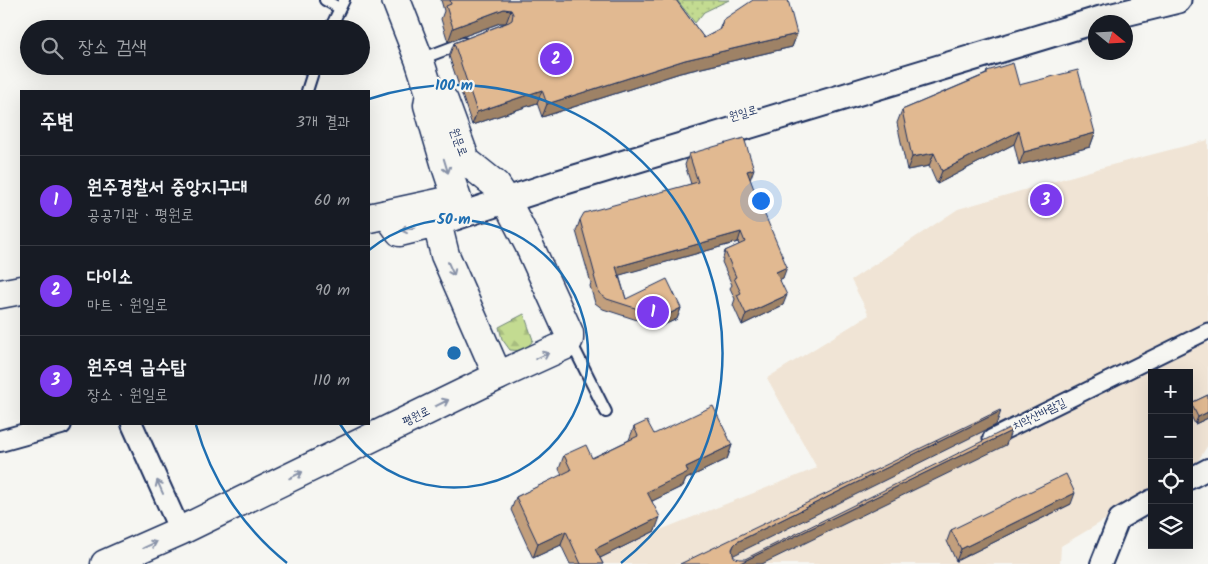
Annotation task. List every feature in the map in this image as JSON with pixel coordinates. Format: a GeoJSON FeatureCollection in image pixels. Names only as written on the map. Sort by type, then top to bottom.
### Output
{"type":"FeatureCollection","features":[{"type":"Feature","properties":{"kind":"main road","name":"원문로"},"geometry":{"type":"LineString","coordinates":[[396,0],[430,93],[428,105],[458,199]]}},
{"type":"Feature","properties":{"kind":"main road","name":"원문로"},"geometry":{"type":"LineString","coordinates":[[430,93],[444,101],[466,161],[501,192]]}},
{"type":"Feature","properties":{"kind":"main road"},"geometry":{"type":"LineString","coordinates":[[501,192],[529,245],[569,334],[569,339]]}},
{"type":"Feature","properties":{"kind":"main road","name":"원일로"},"geometry":{"type":"LineString","coordinates":[[378,216],[458,199]]}},
{"type":"Feature","properties":{"kind":"main road"},"geometry":{"type":"LineString","coordinates":[[378,216],[400,232],[437,223],[445,255],[498,376]]}},
{"type":"Feature","properties":{"kind":"main road"},"geometry":{"type":"LineString","coordinates":[[0,294],[20,290]]}},
{"type":"Feature","properties":{"kind":"main road","name":"평원로"},"geometry":{"type":"LineString","coordinates":[[105,564],[180,531],[498,376],[566,345],[569,339]]}},
{"type":"Feature","properties":{"kind":"street","name":"원일로"},"geometry":{"type":"LineString","coordinates":[[501,192],[816,92],[1101,6],[1178,0]]}},
{"type":"Feature","properties":{"kind":"street","name":"원일로"},"geometry":{"type":"LineString","coordinates":[[458,199],[558,183],[1101,6]]}},
{"type":"Feature","properties":{"kind":"street"},"geometry":{"type":"LineString","coordinates":[[437,223],[501,192]]}},
{"type":"Feature","properties":{"kind":"street"},"geometry":{"type":"LineString","coordinates":[[437,223],[458,199]]}},
{"type":"Feature","properties":{"kind":"street","name":"치악산바람길"},"geometry":{"type":"LineString","coordinates":[[977,446],[1208,331]]}},
{"type":"Feature","properties":{"kind":"street"},"geometry":{"type":"LineString","coordinates":[[0,441],[57,425]]}},
{"type":"Feature","properties":{"kind":"street"},"geometry":{"type":"LineString","coordinates":[[132,425],[180,531]]}},
{"type":"Feature","properties":{"kind":"street"},"geometry":{"type":"LineString","coordinates":[[1193,477],[1208,469]]}},
{"type":"Feature","properties":{"kind":"street"},"geometry":{"type":"LineString","coordinates":[[1102,564],[1118,519],[1148,502]]}},
{"type":"Feature","properties":{"kind":"lane"},"geometry":{"type":"LineString","coordinates":[[325,0],[342,4],[334,20]]}},
{"type":"Feature","properties":{"kind":"lane"},"geometry":{"type":"LineString","coordinates":[[419,59],[475,39]]}},
{"type":"Feature","properties":{"kind":"lane"},"geometry":{"type":"LineString","coordinates":[[307,90],[312,75]]}},
{"type":"Feature","properties":{"kind":"lane"},"geometry":{"type":"LineString","coordinates":[[569,339],[606,412]]}},
{"type":"Feature","properties":{"kind":"shaded area"},"geometry":{"type":"Polygon","coordinates":[[[1208,140],[1208,445],[1194,467],[1193,369],[1148,369],[1148,494],[1061,546],[1060,564],[588,564],[660,530],[817,468],[767,378],[869,315],[851,280],[958,209],[1104,167],[1208,140]]]}},
{"type":"Feature","properties":{"kind":"green space"},"geometry":{"type":"Polygon","coordinates":[[[677,0],[729,0],[704,12],[695,23],[677,0]]]}},
{"type":"Feature","properties":{"kind":"green space"},"geometry":{"type":"Polygon","coordinates":[[[524,314],[533,340],[523,350],[510,350],[502,339],[499,327],[524,314]]]}},
{"type":"Feature","properties":{"kind":"building"},"geometry":{"type":"Polygon","coordinates":[[[450,0],[676,0],[704,38],[721,29],[723,20],[753,0],[788,0],[797,34],[685,60],[547,104],[542,90],[477,112],[454,43],[509,22],[512,20],[513,14],[511,10],[504,9],[453,28],[446,6],[451,4],[450,0]]]}},
{"type":"Feature","properties":{"kind":"building"},"geometry":{"type":"Polygon","coordinates":[[[1013,63],[1019,85],[1078,70],[1095,133],[1024,152],[1019,131],[942,171],[934,153],[912,157],[902,110],[987,74],[987,71],[1013,63]]]}},
{"type":"Feature","properties":{"kind":"building"},"geometry":{"type":"Polygon","coordinates":[[[744,138],[754,169],[747,171],[787,267],[776,272],[787,295],[746,314],[737,295],[741,293],[725,251],[745,242],[741,232],[616,267],[626,299],[667,279],[681,308],[663,317],[607,299],[599,293],[580,220],[584,213],[698,182],[689,154],[744,138]]]}},
{"type":"Feature","properties":{"kind":"building"},"geometry":{"type":"Polygon","coordinates":[[[1208,395],[1208,412],[1198,417],[1193,407],[1193,402],[1208,395]]]}},
{"type":"Feature","properties":{"kind":"building"},"geometry":{"type":"Polygon","coordinates":[[[713,406],[732,445],[686,467],[688,472],[647,492],[660,517],[595,549],[603,564],[581,564],[566,531],[538,544],[516,497],[571,470],[564,455],[586,445],[592,458],[638,436],[634,427],[647,421],[654,434],[713,406]]]}},
{"type":"Feature","properties":{"kind":"building"},"geometry":{"type":"Polygon","coordinates":[[[1000,410],[737,542],[732,549],[733,555],[735,558],[745,559],[1009,428],[1011,431],[738,564],[680,564],[1000,410]]]}},
{"type":"Feature","properties":{"kind":"building"},"geometry":{"type":"Polygon","coordinates":[[[1066,474],[1075,493],[961,549],[951,530],[1066,474]]]}},
{"type":"Feature","properties":{"kind":"place","name":"다이소"},"geometry":{"type":"Point","coordinates":[556,59]}},
{"type":"Feature","properties":{"kind":"place","name":"원주역 급수탑"},"geometry":{"type":"Point","coordinates":[1046,200]}},
{"type":"Feature","properties":{"kind":"place","name":"원주경찰서 중앙지구대"},"geometry":{"type":"Point","coordinates":[653,312]}}]}
